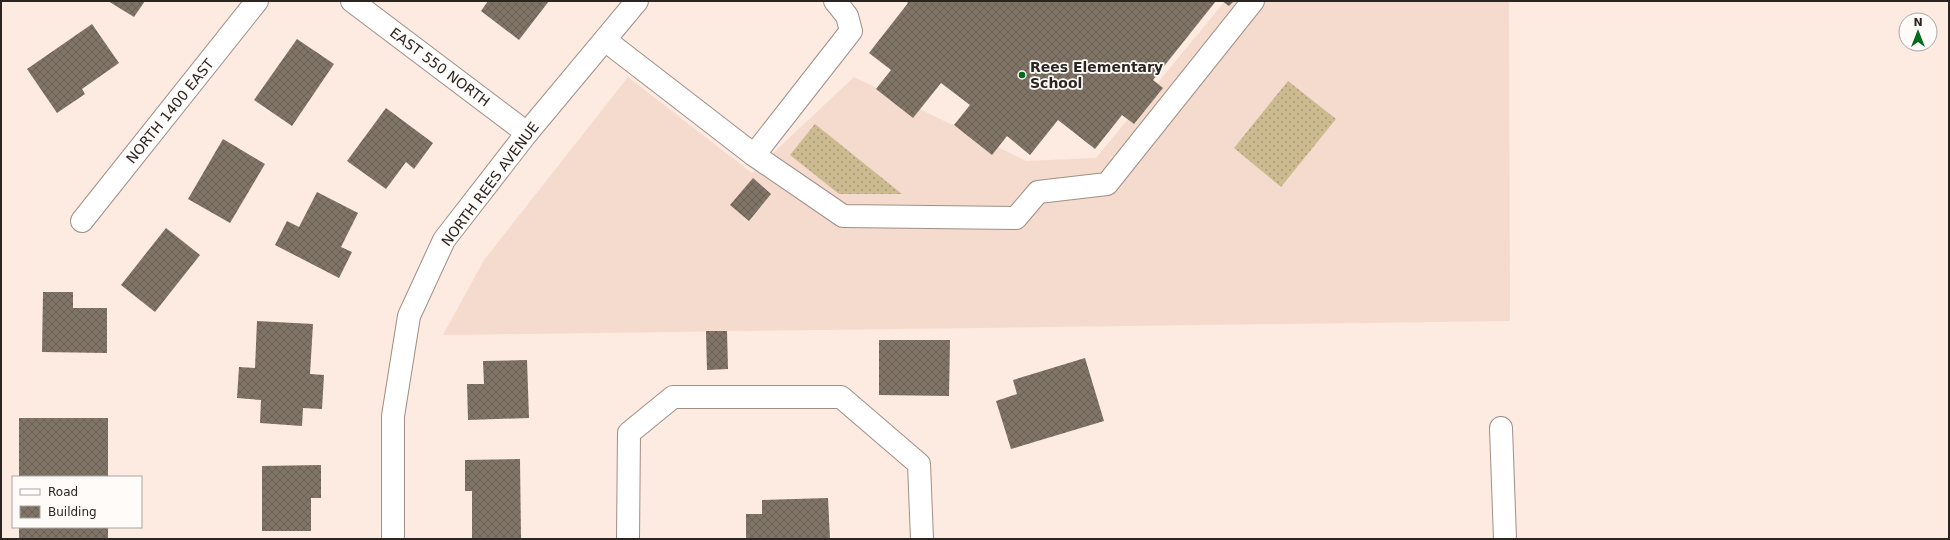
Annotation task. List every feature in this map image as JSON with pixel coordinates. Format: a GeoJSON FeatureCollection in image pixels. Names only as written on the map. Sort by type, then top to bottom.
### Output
{"type":"FeatureCollection","features":[{"type":"Feature","properties":{"kind":"street","name":"NORTH 1400 EAST"},"geometry":{"type":"LineString","coordinates":[[82,221],[257,1]]}},
{"type":"Feature","properties":{"kind":"street","name":"EAST 550 NORTH"},"geometry":{"type":"LineString","coordinates":[[352,1],[527,134]]}},
{"type":"Feature","properties":{"kind":"street","name":"NORTH REES AVENUE"},"geometry":{"type":"LineString","coordinates":[[393,539],[393,416],[409,316],[444,240],[527,134],[637,1]]}},
{"type":"Feature","properties":{"kind":"street"},"geometry":{"type":"LineString","coordinates":[[754,155],[851,31],[847,16],[834,1]]}},
{"type":"Feature","properties":{"kind":"street"},"geometry":{"type":"LineString","coordinates":[[604,40],[754,155],[842,216],[1016,218],[1038,192],[1107,184],[1253,1]]}},
{"type":"Feature","properties":{"kind":"street"},"geometry":{"type":"LineString","coordinates":[[628,539],[629,433],[673,397],[842,397],[919,464],[922,539]]}},
{"type":"Feature","properties":{"kind":"street"},"geometry":{"type":"LineString","coordinates":[[1501,428],[1505,539]]}},
{"type":"Feature","properties":{"kind":"shaded area"},"geometry":{"type":"Polygon","coordinates":[[[1225,1],[1509,1],[1510,321],[443,335],[484,260],[628,77],[752,173],[854,77],[1026,161],[1096,158],[1225,1]]]}},
{"type":"Feature","properties":{"kind":"shaded area"},"geometry":{"type":"Polygon","coordinates":[[[1288,81],[1336,119],[1281,187],[1234,148],[1288,81]]]}},
{"type":"Feature","properties":{"kind":"shaded area"},"geometry":{"type":"Polygon","coordinates":[[[815,124],[902,194],[839,194],[790,155],[815,124]]]}},
{"type":"Feature","properties":{"kind":"building"},"geometry":{"type":"Polygon","coordinates":[[[108,1],[145,1],[134,17],[108,1]]]}},
{"type":"Feature","properties":{"kind":"building"},"geometry":{"type":"Polygon","coordinates":[[[488,1],[549,1],[519,40],[481,11],[488,1]]]}},
{"type":"Feature","properties":{"kind":"building","name":"Rees Elementary School"},"geometry":{"type":"Polygon","coordinates":[[[906,1],[1216,1],[1153,80],[1163,88],[1134,124],[1122,115],[1095,149],[1058,120],[1030,155],[1007,136],[992,155],[954,125],[970,105],[941,83],[913,118],[876,89],[891,70],[869,53],[908,3],[906,1]]]}},
{"type":"Feature","properties":{"kind":"building"},"geometry":{"type":"Polygon","coordinates":[[[1222,1],[1234,1],[1229,6],[1222,1]]]}},
{"type":"Feature","properties":{"kind":"building"},"geometry":{"type":"Polygon","coordinates":[[[92,24],[119,63],[82,89],[85,94],[57,113],[27,69],[92,24]]]}},
{"type":"Feature","properties":{"kind":"building"},"geometry":{"type":"Polygon","coordinates":[[[297,39],[334,64],[292,126],[254,100],[297,39]]]}},
{"type":"Feature","properties":{"kind":"building"},"geometry":{"type":"Polygon","coordinates":[[[386,108],[433,143],[414,169],[406,162],[386,189],[347,161],[386,108]]]}},
{"type":"Feature","properties":{"kind":"building"},"geometry":{"type":"Polygon","coordinates":[[[223,139],[265,164],[230,223],[188,199],[223,139]]]}},
{"type":"Feature","properties":{"kind":"building"},"geometry":{"type":"Polygon","coordinates":[[[753,178],[771,194],[749,221],[730,205],[753,178]]]}},
{"type":"Feature","properties":{"kind":"building"},"geometry":{"type":"Polygon","coordinates":[[[317,192],[358,213],[341,247],[352,252],[339,278],[275,245],[287,221],[299,227],[317,192]]]}},
{"type":"Feature","properties":{"kind":"building"},"geometry":{"type":"Polygon","coordinates":[[[166,228],[200,255],[155,312],[121,285],[166,228]]]}},
{"type":"Feature","properties":{"kind":"building"},"geometry":{"type":"Polygon","coordinates":[[[43,292],[73,292],[73,308],[107,308],[107,353],[42,352],[43,292]]]}},
{"type":"Feature","properties":{"kind":"building"},"geometry":{"type":"Polygon","coordinates":[[[257,321],[313,324],[310,374],[324,375],[322,409],[303,408],[302,426],[260,423],[261,400],[237,398],[239,367],[255,368],[257,321]]]}},
{"type":"Feature","properties":{"kind":"building"},"geometry":{"type":"Polygon","coordinates":[[[706,331],[727,331],[728,369],[707,370],[706,331]]]}},
{"type":"Feature","properties":{"kind":"building"},"geometry":{"type":"Polygon","coordinates":[[[879,340],[950,340],[949,396],[879,395],[879,340]]]}},
{"type":"Feature","properties":{"kind":"building"},"geometry":{"type":"Polygon","coordinates":[[[1085,358],[1104,421],[1011,449],[996,401],[1017,394],[1013,380],[1085,358]]]}},
{"type":"Feature","properties":{"kind":"building"},"geometry":{"type":"Polygon","coordinates":[[[527,360],[529,418],[468,420],[467,384],[484,384],[483,361],[527,360]]]}},
{"type":"Feature","properties":{"kind":"building"},"geometry":{"type":"Polygon","coordinates":[[[19,418],[108,418],[108,476],[19,476],[19,418]]]}},
{"type":"Feature","properties":{"kind":"building"},"geometry":{"type":"Polygon","coordinates":[[[520,459],[521,539],[472,539],[472,491],[465,491],[465,460],[520,459]]]}},
{"type":"Feature","properties":{"kind":"building"},"geometry":{"type":"Polygon","coordinates":[[[321,465],[321,498],[311,498],[311,531],[262,531],[262,466],[321,465]]]}},
{"type":"Feature","properties":{"kind":"building"},"geometry":{"type":"Polygon","coordinates":[[[828,498],[830,539],[746,539],[746,514],[762,514],[762,500],[828,498]]]}},
{"type":"Feature","properties":{"kind":"building"},"geometry":{"type":"Polygon","coordinates":[[[19,528],[108,528],[108,539],[19,539],[19,528]]]}},
{"type":"Feature","properties":{"kind":"place","name":"Rees Elementary School"},"geometry":{"type":"Point","coordinates":[1022,75]}}]}
